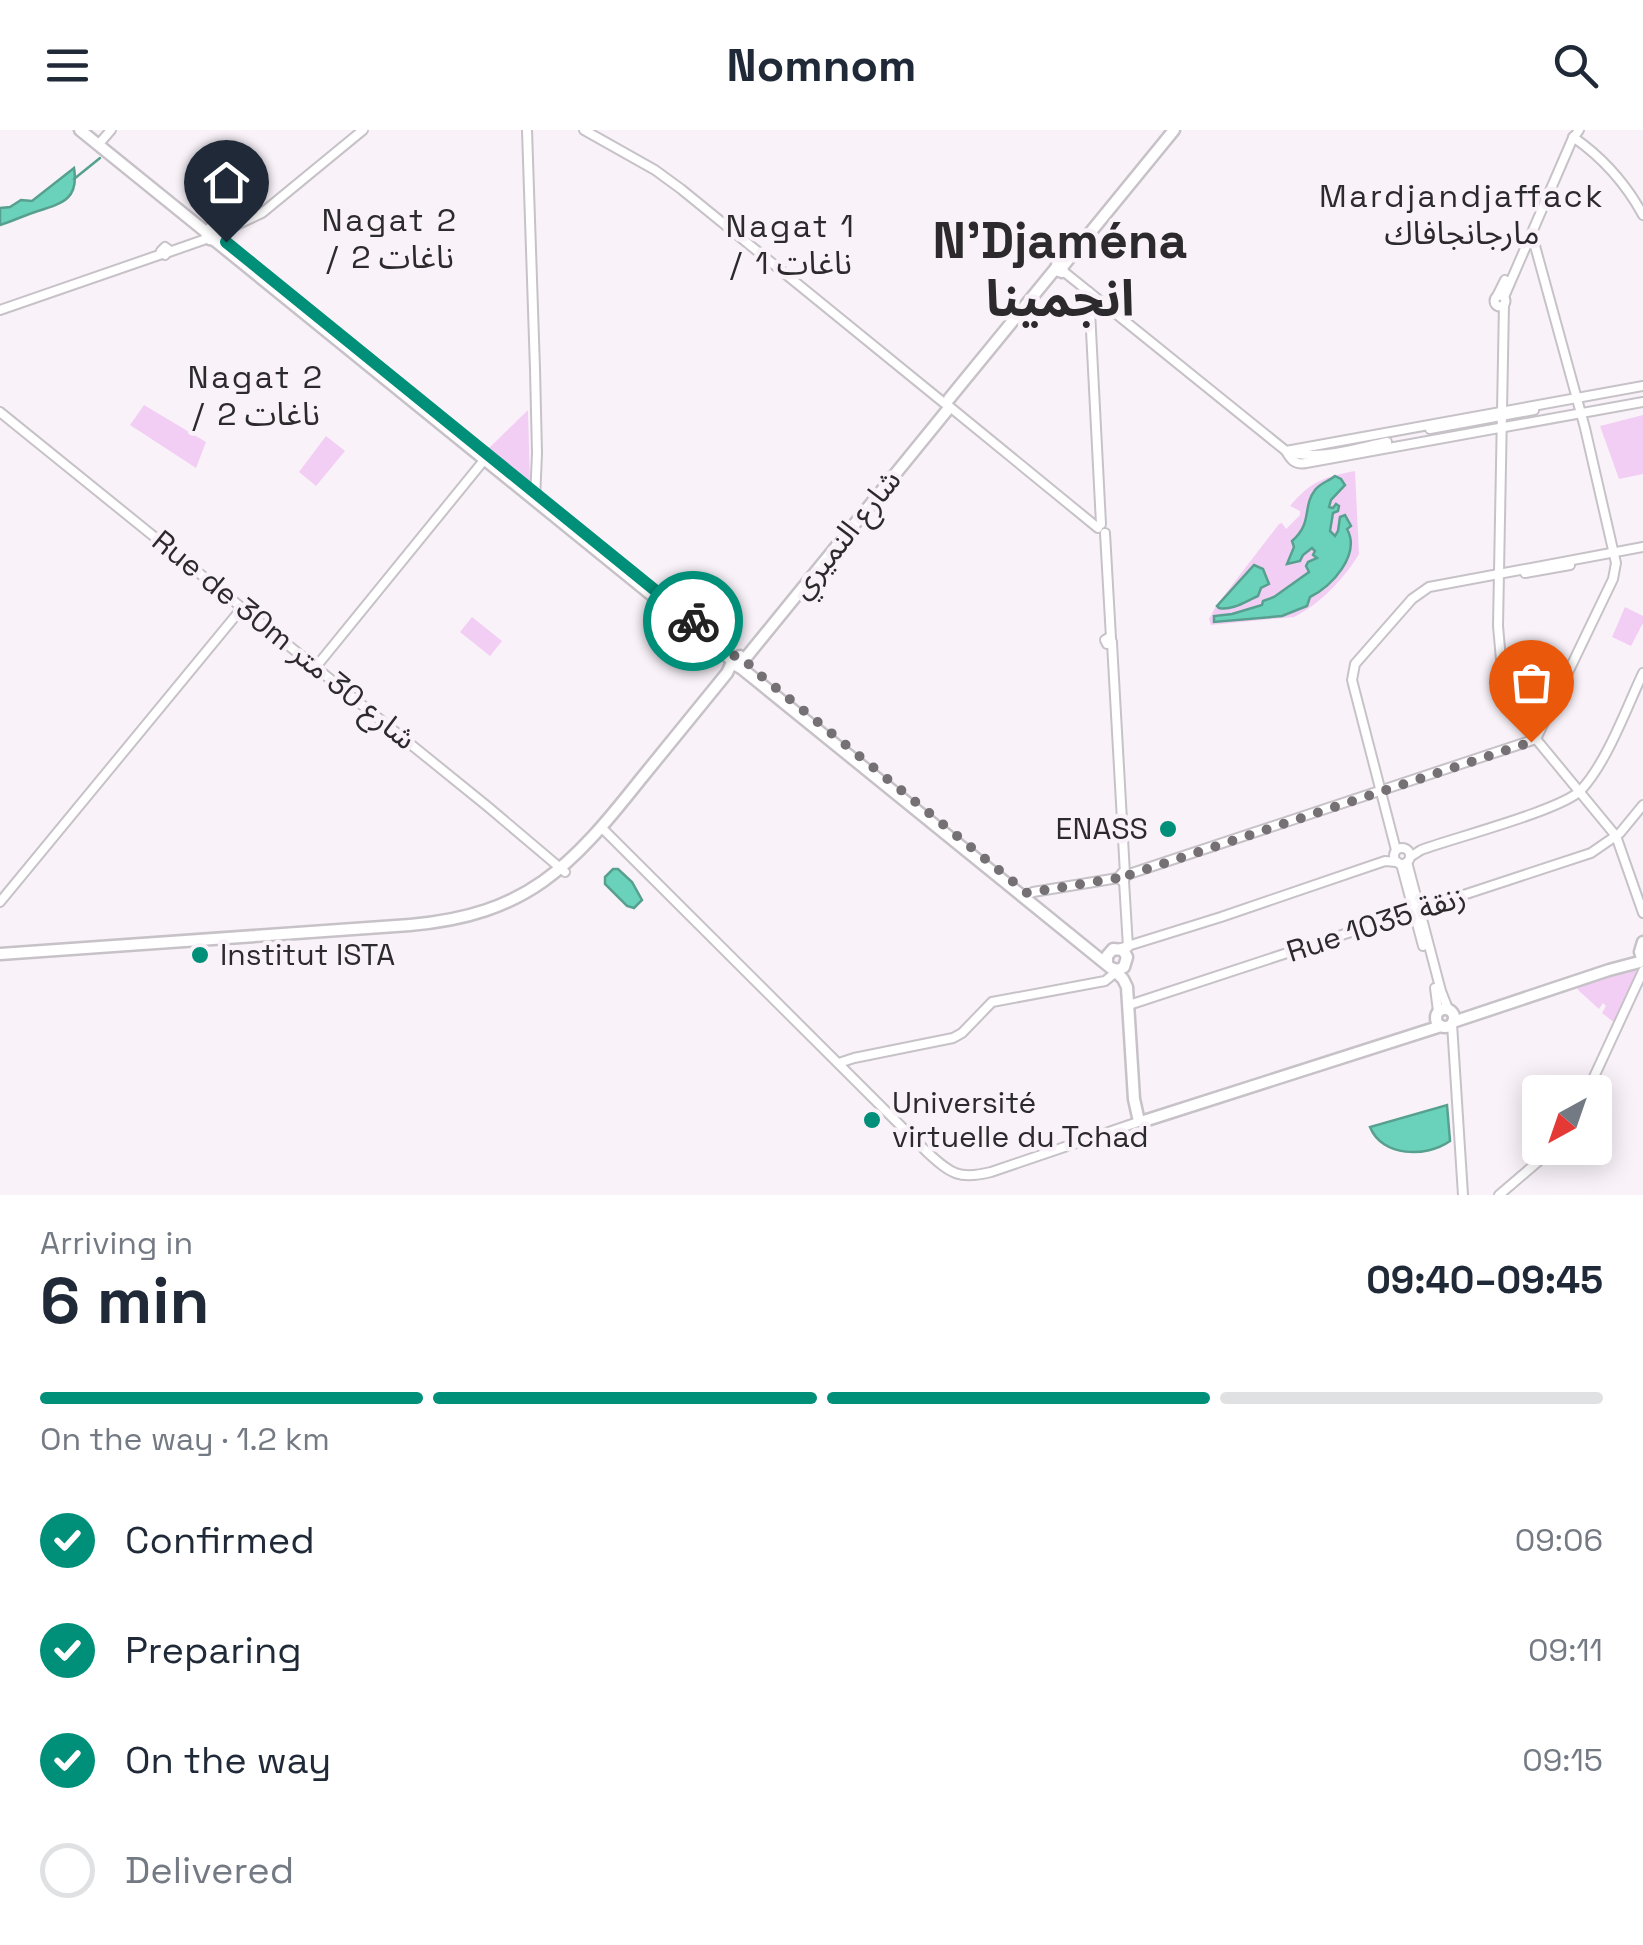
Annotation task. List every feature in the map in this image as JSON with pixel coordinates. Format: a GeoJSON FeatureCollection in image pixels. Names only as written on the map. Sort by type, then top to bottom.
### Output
{"type":"FeatureCollection","features":[{"type":"Feature","properties":{"kind":"main road"},"geometry":{"type":"LineString","coordinates":[[80,130],[1025,895],[1088,943],[1122,953]]}},
{"type":"Feature","properties":{"kind":"main road"},"geometry":{"type":"LineString","coordinates":[[89,130],[100,143]]}},
{"type":"Feature","properties":{"kind":"main road","name":"شارع النميري"},"geometry":{"type":"LineString","coordinates":[[0,956],[446,921],[508,902],[562,871],[604,830],[1171,130]]}},
{"type":"Feature","properties":{"kind":"main road"},"geometry":{"type":"LineString","coordinates":[[1025,895],[1112,968],[1127,987],[1134,1100],[1141,1118]]}},
{"type":"Feature","properties":{"kind":"main road"},"geometry":{"type":"LineString","coordinates":[[1112,968],[1107,956],[1122,953]]}},
{"type":"Feature","properties":{"kind":"main road"},"geometry":{"type":"LineString","coordinates":[[1112,968],[1121,969],[1122,953]]}},
{"type":"Feature","properties":{"kind":"main road"},"geometry":{"type":"LineString","coordinates":[[1122,953],[1132,1004],[1141,1118]]}},
{"type":"Feature","properties":{"kind":"main road"},"geometry":{"type":"LineString","coordinates":[[1141,1118],[1642,955]]}},
{"type":"Feature","properties":{"kind":"street"},"geometry":{"type":"LineString","coordinates":[[100,143],[110,130]]}},
{"type":"Feature","properties":{"kind":"street"},"geometry":{"type":"LineString","coordinates":[[0,308],[239,224],[265,211],[363,130]]}},
{"type":"Feature","properties":{"kind":"street"},"geometry":{"type":"LineString","coordinates":[[525,130],[535,369],[534,495]]}},
{"type":"Feature","properties":{"kind":"street"},"geometry":{"type":"LineString","coordinates":[[587,130],[683,186],[1102,528]]}},
{"type":"Feature","properties":{"kind":"street"},"geometry":{"type":"LineString","coordinates":[[1574,133],[1606,165],[1643,215]]}},
{"type":"Feature","properties":{"kind":"street"},"geometry":{"type":"LineString","coordinates":[[1501,304],[1574,133]]}},
{"type":"Feature","properties":{"kind":"street"},"geometry":{"type":"LineString","coordinates":[[1574,133],[1501,304],[1499,646],[1503,682],[1513,705],[1536,740],[1616,836],[1643,913]]}},
{"type":"Feature","properties":{"kind":"street"},"geometry":{"type":"LineString","coordinates":[[1025,895],[1122,877],[1536,740],[1614,576],[1615,554],[1532,235]]}},
{"type":"Feature","properties":{"kind":"street"},"geometry":{"type":"LineString","coordinates":[[1060,268],[1300,464],[1643,394]]}},
{"type":"Feature","properties":{"kind":"street"},"geometry":{"type":"LineString","coordinates":[[1091,294],[1122,877],[1122,953]]}},
{"type":"Feature","properties":{"kind":"street"},"geometry":{"type":"LineString","coordinates":[[1286,451],[1315,455],[1643,394]]}},
{"type":"Feature","properties":{"kind":"street","name":"Rue de 30m شارع 30 متر"},"geometry":{"type":"LineString","coordinates":[[0,414],[562,871]]}},
{"type":"Feature","properties":{"kind":"street"},"geometry":{"type":"LineString","coordinates":[[1286,451],[1502,420]]}},
{"type":"Feature","properties":{"kind":"street"},"geometry":{"type":"LineString","coordinates":[[313,667],[483,454]]}},
{"type":"Feature","properties":{"kind":"street"},"geometry":{"type":"LineString","coordinates":[[1460,1195],[1447,1018],[1383,790],[1357,670],[1426,593],[1500,575],[1643,550]]}},
{"type":"Feature","properties":{"kind":"street"},"geometry":{"type":"LineString","coordinates":[[0,902],[240,609]]}},
{"type":"Feature","properties":{"kind":"street"},"geometry":{"type":"LineString","coordinates":[[1122,953],[1143,940],[1564,801],[1580,791],[1599,766],[1643,673]]}},
{"type":"Feature","properties":{"kind":"street"},"geometry":{"type":"LineString","coordinates":[[1616,836],[1643,805]]}},
{"type":"Feature","properties":{"kind":"street"},"geometry":{"type":"LineString","coordinates":[[604,830],[944,1168],[972,1176],[991,1172],[1141,1118]]}},
{"type":"Feature","properties":{"kind":"street","name":"Rue 1035 زنقة"},"geometry":{"type":"LineString","coordinates":[[1132,1004],[1590,853],[1616,836]]}},
{"type":"Feature","properties":{"kind":"street"},"geometry":{"type":"LineString","coordinates":[[1122,953],[1143,940]]}},
{"type":"Feature","properties":{"kind":"street"},"geometry":{"type":"LineString","coordinates":[[838,1063],[953,1038],[962,1034],[992,1002],[1105,981],[1112,968]]}},
{"type":"Feature","properties":{"kind":"street"},"geometry":{"type":"LineString","coordinates":[[1597,1075],[1643,971]]}},
{"type":"Feature","properties":{"kind":"street"},"geometry":{"type":"LineString","coordinates":[[1598,1075],[1643,982]]}},
{"type":"Feature","properties":{"kind":"street"},"geometry":{"type":"LineString","coordinates":[[1503,1195],[1538,1165]]}},
{"type":"Feature","properties":{"kind":"shaded area"},"geometry":{"type":"Polygon","coordinates":[[[74,168],[74,186],[68,198],[0,225],[0,208],[21,200],[32,201],[74,168]]]}},
{"type":"Feature","properties":{"kind":"shaded area"},"geometry":{"type":"Polygon","coordinates":[[[144,405],[206,442],[196,468],[130,425],[144,405]]]}},
{"type":"Feature","properties":{"kind":"shaded area"},"geometry":{"type":"Polygon","coordinates":[[[528,410],[530,483],[488,449],[528,410]]]}},
{"type":"Feature","properties":{"kind":"shaded area"},"geometry":{"type":"Polygon","coordinates":[[[1643,415],[1643,474],[1619,479],[1600,426],[1643,415]]]}},
{"type":"Feature","properties":{"kind":"shaded area"},"geometry":{"type":"Polygon","coordinates":[[[326,436],[345,451],[316,486],[299,472],[326,436]]]}},
{"type":"Feature","properties":{"kind":"shaded area"},"geometry":{"type":"Polygon","coordinates":[[[1355,471],[1359,554],[1339,581],[1294,617],[1211,625],[1209,619],[1216,606],[1279,524],[1286,529],[1300,515],[1290,506],[1319,481],[1355,471]]]}},
{"type":"Feature","properties":{"kind":"shaded area"},"geometry":{"type":"Polygon","coordinates":[[[1335,476],[1345,485],[1331,500],[1329,507],[1339,506],[1333,513],[1330,531],[1335,536],[1340,517],[1345,515],[1351,526],[1347,529],[1347,559],[1335,578],[1310,597],[1307,606],[1282,616],[1214,622],[1214,616],[1262,605],[1309,572],[1308,562],[1317,558],[1312,548],[1300,561],[1287,564],[1294,547],[1292,541],[1303,528],[1315,490],[1335,476]]]}},
{"type":"Feature","properties":{"kind":"shaded area"},"geometry":{"type":"Polygon","coordinates":[[[1254,565],[1263,569],[1269,584],[1261,588],[1258,596],[1234,607],[1219,608],[1217,606],[1254,565]]]}},
{"type":"Feature","properties":{"kind":"shaded area"},"geometry":{"type":"Polygon","coordinates":[[[1625,607],[1643,616],[1631,646],[1612,637],[1625,607]]]}},
{"type":"Feature","properties":{"kind":"shaded area"},"geometry":{"type":"Polygon","coordinates":[[[472,617],[502,641],[490,656],[460,632],[472,617]]]}},
{"type":"Feature","properties":{"kind":"shaded area"},"geometry":{"type":"Polygon","coordinates":[[[613,869],[632,882],[642,900],[634,908],[605,884],[605,877],[613,869]]]}},
{"type":"Feature","properties":{"kind":"shaded area"},"geometry":{"type":"Polygon","coordinates":[[[1633,966],[1638,974],[1616,1024],[1602,1013],[1606,1006],[1603,1003],[1599,1009],[1578,990],[1577,983],[1633,966]]]}},
{"type":"Feature","properties":{"kind":"shaded area"},"geometry":{"type":"Polygon","coordinates":[[[1447,1105],[1450,1141],[1440,1147],[1417,1152],[1394,1149],[1376,1137],[1370,1127],[1447,1105]]]}},
{"type":"Feature","properties":{"kind":"waterway"},"geometry":{"type":"LineString","coordinates":[[74,179],[100,158]]}},
{"type":"Feature","properties":{"kind":"way so far"},"geometry":{"type":"LineString","coordinates":[[693,621],[736,657],[742,657],[744,663],[1027,893],[1118,878],[1122,873],[1126,876],[1531,742]]}},
{"type":"Feature","properties":{"kind":"place","name":"ENASS"},"geometry":{"type":"Point","coordinates":[1168,829]}},
{"type":"Feature","properties":{"kind":"place","name":"Institut ISTA"},"geometry":{"type":"Point","coordinates":[200,955]}},
{"type":"Feature","properties":{"kind":"place","name":"Université virtuelle du Tchad"},"geometry":{"type":"Point","coordinates":[872,1120]}},
{"type":"Feature","properties":{"kind":"district","name":"Mardjandjaffack مارجانجافاك"},"geometry":{"type":"Point","coordinates":[1462,214]}},
{"type":"Feature","properties":{"kind":"district","name":"Nagat 2 / ناغات 2"},"geometry":{"type":"Point","coordinates":[390,238]}},
{"type":"Feature","properties":{"kind":"district","name":"Nagat 1 / ناغات 1"},"geometry":{"type":"Point","coordinates":[791,244]}},
{"type":"Feature","properties":{"kind":"district","name":"N'Djaména انجمينا"},"geometry":{"type":"Point","coordinates":[1060,269]}},
{"type":"Feature","properties":{"kind":"district","name":"Nagat 2 / ناغات 2"},"geometry":{"type":"Point","coordinates":[256,396]}},
{"type":"Feature","properties":{"kind":"route"},"geometry":{"type":"LineString","coordinates":[[226,242],[693,621]]}}]}
